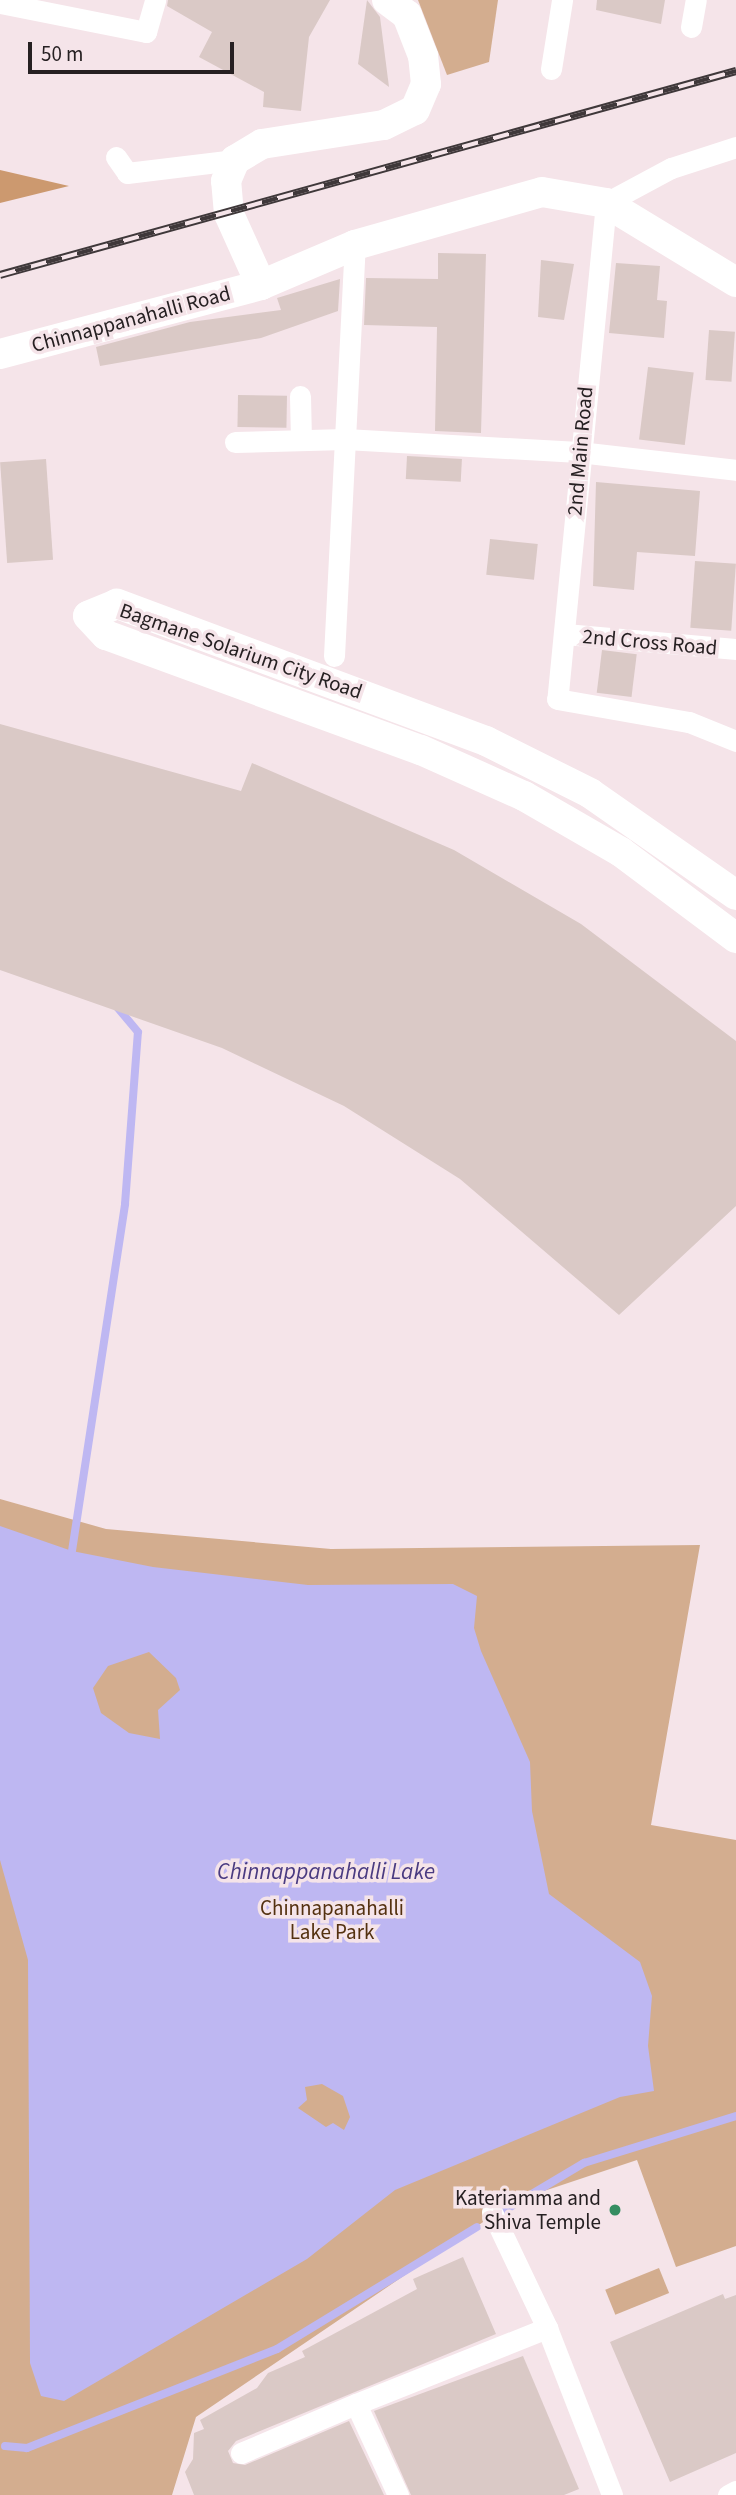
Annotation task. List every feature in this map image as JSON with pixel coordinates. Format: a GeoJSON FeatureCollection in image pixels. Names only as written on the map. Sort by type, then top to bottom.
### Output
{"type":"FeatureCollection","features":[{"type":"Feature","properties":{"kind":"street"},"geometry":{"type":"LineString","coordinates":[[0,3],[146,32],[155,0]]}},
{"type":"Feature","properties":{"kind":"street"},"geometry":{"type":"LineString","coordinates":[[116,157],[127,173],[235,160],[262,144],[384,125],[415,110],[426,84],[423,56],[407,15],[387,0]]}},
{"type":"Feature","properties":{"kind":"street"},"geometry":{"type":"LineString","coordinates":[[551,69],[562,0]]}},
{"type":"Feature","properties":{"kind":"street"},"geometry":{"type":"LineString","coordinates":[[691,27],[695,0]]}},
{"type":"Feature","properties":{"kind":"street"},"geometry":{"type":"LineString","coordinates":[[606,203],[671,168],[736,147]]}},
{"type":"Feature","properties":{"kind":"street"},"geometry":{"type":"LineString","coordinates":[[235,160],[226,181],[229,214],[261,285]]}},
{"type":"Feature","properties":{"kind":"street","name":"Chinnappanahalli Road"},"geometry":{"type":"LineString","coordinates":[[0,354],[261,285],[355,244],[542,192],[606,203]]}},
{"type":"Feature","properties":{"kind":"street"},"geometry":{"type":"LineString","coordinates":[[606,203],[736,282]]}},
{"type":"Feature","properties":{"kind":"street","name":"2nd Main Road"},"geometry":{"type":"LineString","coordinates":[[606,203],[579,452],[565,634],[557,699],[690,722],[736,741]]}},
{"type":"Feature","properties":{"kind":"street"},"geometry":{"type":"LineString","coordinates":[[334,656],[355,244]]}},
{"type":"Feature","properties":{"kind":"street"},"geometry":{"type":"LineString","coordinates":[[300,396],[301,439]]}},
{"type":"Feature","properties":{"kind":"street"},"geometry":{"type":"LineString","coordinates":[[235,442],[345,439],[579,452],[736,470]]}},
{"type":"Feature","properties":{"kind":"street","name":"Bagmane Solarium City Road"},"geometry":{"type":"LineString","coordinates":[[736,895],[600,800],[486,741],[117,604],[88,616],[106,635],[421,750],[524,796],[621,852],[736,938]]}},
{"type":"Feature","properties":{"kind":"street","name":"2nd Cross Road"},"geometry":{"type":"LineString","coordinates":[[565,634],[736,649]]}},
{"type":"Feature","properties":{"kind":"street"},"geometry":{"type":"LineString","coordinates":[[492,2212],[547,2328],[612,2495]]}},
{"type":"Feature","properties":{"kind":"street"},"geometry":{"type":"LineString","coordinates":[[241,2453],[547,2328]]}},
{"type":"Feature","properties":{"kind":"street"},"geometry":{"type":"LineString","coordinates":[[356,2404],[398,2495]]}},
{"type":"Feature","properties":{"kind":"street"},"geometry":{"type":"LineString","coordinates":[[727,2495],[736,2491]]}},
{"type":"Feature","properties":{"kind":"green space"},"geometry":{"type":"Polygon","coordinates":[[[418,0],[498,0],[489,62],[447,75],[418,0]]]}},
{"type":"Feature","properties":{"kind":"green space","name":"Chinnappanahalli Lake"},"geometry":{"type":"Polygon","coordinates":[[[0,1499],[106,1529],[331,1549],[700,1545],[651,1825],[736,1840],[736,2246],[676,2267],[637,2160],[514,2201],[196,2417],[172,2495],[0,2495],[0,1499]]]}},
{"type":"Feature","properties":{"kind":"green space"},"geometry":{"type":"Polygon","coordinates":[[[659,2268],[669,2293],[615,2315],[605,2290],[659,2268]]]}},
{"type":"Feature","properties":{"kind":"shaded area"},"geometry":{"type":"Polygon","coordinates":[[[0,170],[69,186],[0,203],[0,170]]]}},
{"type":"Feature","properties":{"kind":"water","name":"Chinnappanahalli Lake"},"geometry":{"type":"Polygon","coordinates":[[[0,1526],[72,1551],[153,1567],[308,1585],[453,1584],[477,1596],[474,1628],[481,1651],[530,1762],[532,1811],[549,1894],[640,1962],[652,1996],[648,2046],[654,2091],[620,2097],[395,2190],[307,2259],[64,2401],[41,2396],[30,2363],[28,1960],[0,1860],[0,1526]],[[149,1652],[108,1666],[93,1688],[101,1713],[129,1733],[160,1739],[158,1710],[180,1690],[176,1678],[149,1652]],[[322,2084],[305,2087],[307,2100],[298,2108],[326,2127],[333,2123],[344,2130],[350,2117],[343,2096],[322,2084]]]}},
{"type":"Feature","properties":{"kind":"building"},"geometry":{"type":"Polygon","coordinates":[[[168,0],[330,0],[309,37],[301,111],[263,107],[264,92],[199,57],[212,32],[167,6],[168,0]]]}},
{"type":"Feature","properties":{"kind":"building"},"geometry":{"type":"Polygon","coordinates":[[[367,0],[380,17],[389,87],[358,64],[367,0]]]}},
{"type":"Feature","properties":{"kind":"building"},"geometry":{"type":"Polygon","coordinates":[[[597,0],[665,0],[661,24],[596,10],[597,0]]]}},
{"type":"Feature","properties":{"kind":"building"},"geometry":{"type":"Polygon","coordinates":[[[438,253],[486,254],[481,433],[435,431],[437,327],[364,325],[366,278],[438,279],[438,253]]]}},
{"type":"Feature","properties":{"kind":"building"},"geometry":{"type":"Polygon","coordinates":[[[541,260],[574,264],[564,320],[538,317],[541,260]]]}},
{"type":"Feature","properties":{"kind":"building"},"geometry":{"type":"Polygon","coordinates":[[[616,263],[660,266],[657,300],[667,301],[664,338],[609,333],[616,263]]]}},
{"type":"Feature","properties":{"kind":"building"},"geometry":{"type":"Polygon","coordinates":[[[340,279],[338,311],[261,338],[100,366],[96,347],[190,322],[281,310],[277,298],[340,279]]]}},
{"type":"Feature","properties":{"kind":"building"},"geometry":{"type":"Polygon","coordinates":[[[709,330],[735,332],[731,382],[706,380],[709,330]]]}},
{"type":"Feature","properties":{"kind":"building"},"geometry":{"type":"Polygon","coordinates":[[[648,367],[694,373],[685,445],[639,439],[648,367]]]}},
{"type":"Feature","properties":{"kind":"building"},"geometry":{"type":"Polygon","coordinates":[[[238,395],[287,396],[286,428],[237,427],[238,395]]]}},
{"type":"Feature","properties":{"kind":"building"},"geometry":{"type":"Polygon","coordinates":[[[407,456],[462,459],[461,482],[406,479],[407,456]]]}},
{"type":"Feature","properties":{"kind":"building"},"geometry":{"type":"Polygon","coordinates":[[[46,459],[53,560],[7,563],[0,462],[46,459]]]}},
{"type":"Feature","properties":{"kind":"building"},"geometry":{"type":"Polygon","coordinates":[[[596,482],[700,491],[695,556],[637,552],[634,590],[593,586],[596,482]]]}},
{"type":"Feature","properties":{"kind":"building"},"geometry":{"type":"Polygon","coordinates":[[[490,539],[538,544],[534,580],[486,575],[490,539]]]}},
{"type":"Feature","properties":{"kind":"building"},"geometry":{"type":"Polygon","coordinates":[[[695,561],[736,564],[731,631],[690,628],[695,561]]]}},
{"type":"Feature","properties":{"kind":"building"},"geometry":{"type":"Polygon","coordinates":[[[602,650],[637,654],[631,697],[597,693],[602,650]]]}},
{"type":"Feature","properties":{"kind":"building"},"geometry":{"type":"Polygon","coordinates":[[[0,724],[241,791],[252,763],[454,850],[581,924],[736,1041],[736,1206],[619,1315],[460,1179],[344,1106],[222,1048],[0,970],[0,724]]]}},
{"type":"Feature","properties":{"kind":"building"},"geometry":{"type":"Polygon","coordinates":[[[463,2257],[496,2334],[236,2441],[228,2451],[233,2463],[245,2465],[349,2421],[384,2495],[194,2495],[185,2472],[193,2459],[194,2433],[204,2429],[200,2420],[257,2388],[268,2373],[305,2357],[302,2351],[417,2289],[413,2279],[463,2257]]]}},
{"type":"Feature","properties":{"kind":"building"},"geometry":{"type":"Polygon","coordinates":[[[723,2294],[725,2299],[736,2295],[736,2453],[670,2482],[610,2342],[723,2294]]]}},
{"type":"Feature","properties":{"kind":"building"},"geometry":{"type":"Polygon","coordinates":[[[523,2356],[579,2489],[564,2495],[411,2495],[374,2411],[523,2356]]]}},
{"type":"Feature","properties":{"kind":"waterway"},"geometry":{"type":"LineString","coordinates":[[72,1551],[125,1204],[138,1032],[116,1006]]}},
{"type":"Feature","properties":{"kind":"waterway"},"geometry":{"type":"LineString","coordinates":[[495,2216],[584,2163],[736,2116]]}},
{"type":"Feature","properties":{"kind":"waterway"},"geometry":{"type":"LineString","coordinates":[[5,2446],[27,2448],[277,2349],[477,2227]]}},
{"type":"Feature","properties":{"kind":"railway"},"geometry":{"type":"LineString","coordinates":[[0,275],[736,71]]}},
{"type":"Feature","properties":{"kind":"place","name":"Kateriamma and Shiva Temple"},"geometry":{"type":"Point","coordinates":[615,2210]}},
{"type":"Feature","properties":{"kind":"park label","name":"Chinnapanahalli Lake Park"},"geometry":{"type":"Point","coordinates":[332,1920]}}]}
